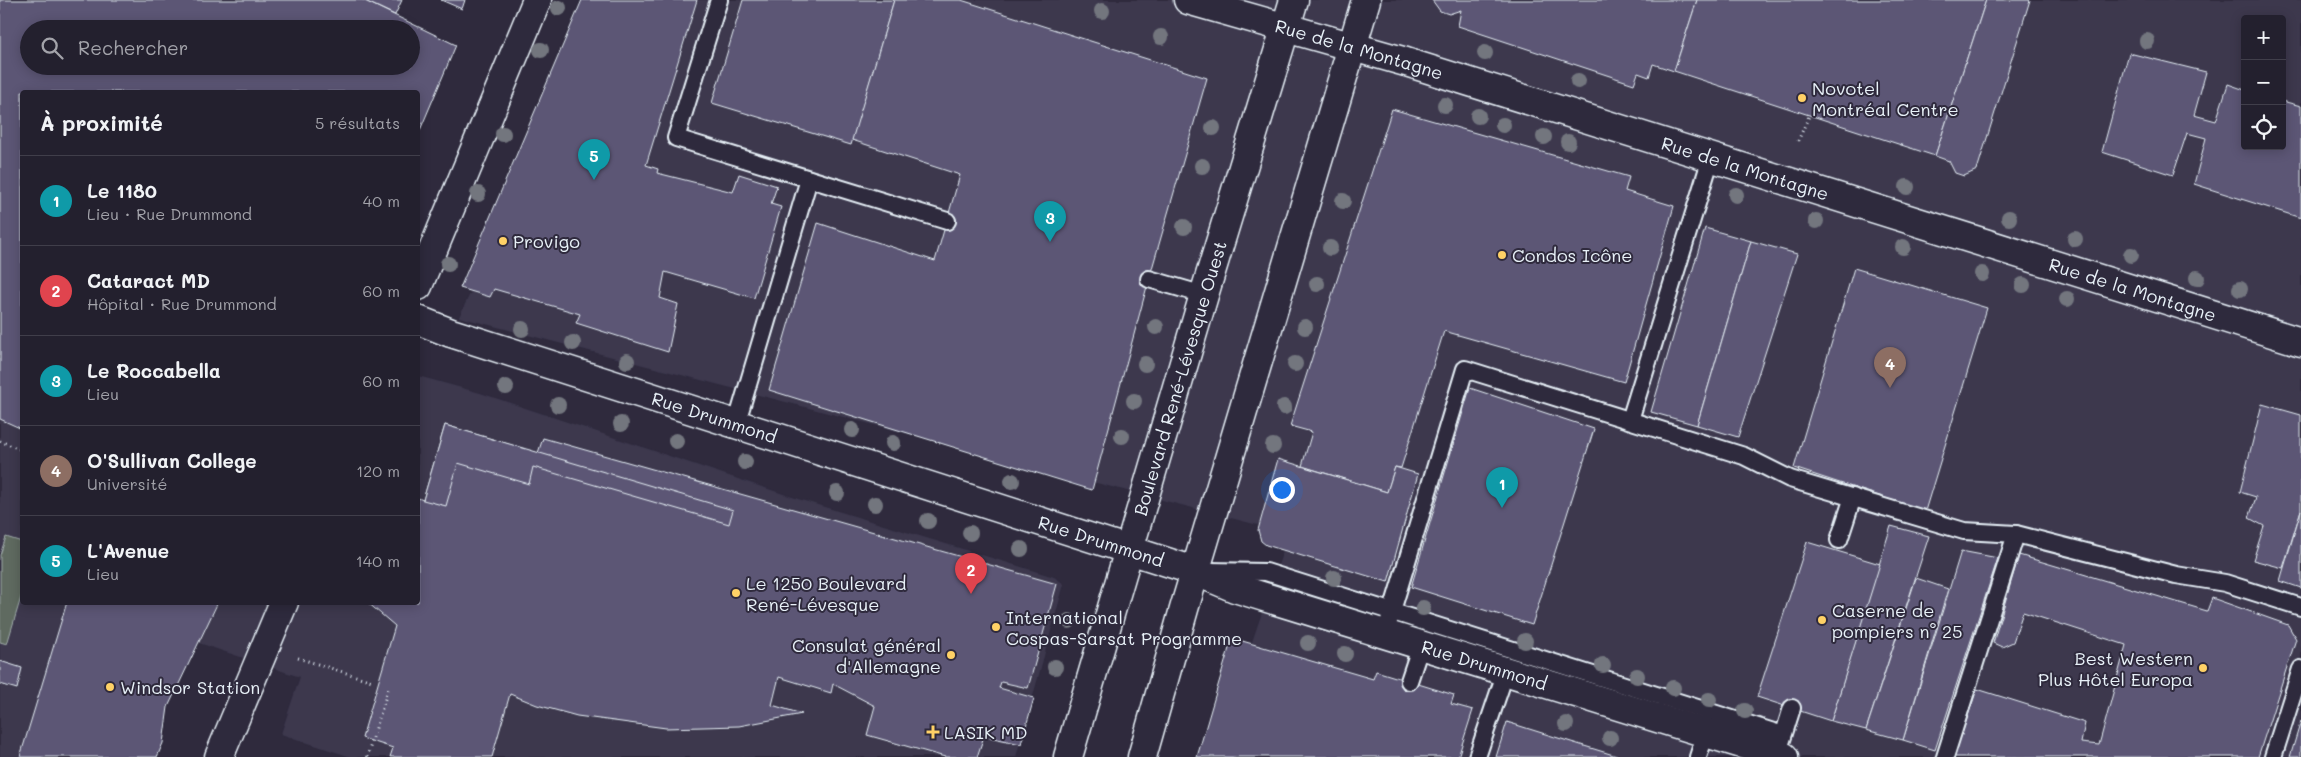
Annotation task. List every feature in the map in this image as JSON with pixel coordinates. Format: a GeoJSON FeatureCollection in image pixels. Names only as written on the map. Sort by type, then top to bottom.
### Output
{"type":"FeatureCollection","features":[{"type":"Feature","properties":{"kind":"street"},"geometry":{"type":"LineString","coordinates":[[420,281],[538,0]]}},
{"type":"Feature","properties":{"kind":"street","name":"Rue de la Montagne"},"geometry":{"type":"LineString","coordinates":[[1188,0],[1353,47],[1627,130],[1711,158],[2301,342]]}},
{"type":"Feature","properties":{"kind":"street","name":"Boulevard René-Lévesque Ouest"},"geometry":{"type":"LineString","coordinates":[[1068,757],[1204,295],[1294,0]]}},
{"type":"Feature","properties":{"kind":"street"},"geometry":{"type":"LineString","coordinates":[[1142,757],[1195,571],[1366,0]]}},
{"type":"Feature","properties":{"kind":"street","name":"Rue Drummond"},"geometry":{"type":"LineString","coordinates":[[420,321],[451,333],[1195,571],[1234,588],[1389,623],[1421,645],[1705,734],[1781,749]]}},
{"type":"Feature","properties":{"kind":"street"},"geometry":{"type":"LineString","coordinates":[[219,757],[283,605]]}},
{"type":"Feature","properties":{"kind":"lane"},"geometry":{"type":"LineString","coordinates":[[719,0],[676,138],[947,221]]}},
{"type":"Feature","properties":{"kind":"lane"},"geometry":{"type":"LineString","coordinates":[[1630,420],[1711,158]]}},
{"type":"Feature","properties":{"kind":"lane"},"geometry":{"type":"LineString","coordinates":[[736,425],[809,179]]}},
{"type":"Feature","properties":{"kind":"lane"},"geometry":{"type":"LineString","coordinates":[[1149,279],[1204,295]]}},
{"type":"Feature","properties":{"kind":"lane"},"geometry":{"type":"LineString","coordinates":[[1705,734],[1389,623],[1465,370],[1744,456],[1790,479],[1964,531],[2016,534],[2176,575],[2225,583],[2301,607]]}},
{"type":"Feature","properties":{"kind":"lane"},"geometry":{"type":"LineString","coordinates":[[1838,540],[1853,498]]}},
{"type":"Feature","properties":{"kind":"lane"},"geometry":{"type":"LineString","coordinates":[[1945,757],[2016,534]]}},
{"type":"Feature","properties":{"kind":"lane"},"geometry":{"type":"LineString","coordinates":[[1409,681],[1421,645]]}},
{"type":"Feature","properties":{"kind":"lane"},"geometry":{"type":"LineString","coordinates":[[2273,757],[2301,669]]}},
{"type":"Feature","properties":{"kind":"lane"},"geometry":{"type":"LineString","coordinates":[[1477,757],[1506,671]]}},
{"type":"Feature","properties":{"kind":"lane"},"geometry":{"type":"LineString","coordinates":[[1781,749],[1792,708]]}},
{"type":"Feature","properties":{"kind":"path"},"geometry":{"type":"LineString","coordinates":[[1798,141],[1809,116]]}},
{"type":"Feature","properties":{"kind":"path"},"geometry":{"type":"LineString","coordinates":[[0,441],[20,449]]}},
{"type":"Feature","properties":{"kind":"path"},"geometry":{"type":"LineString","coordinates":[[298,658],[372,681]]}},
{"type":"Feature","properties":{"kind":"path"},"geometry":{"type":"LineString","coordinates":[[367,757],[389,686]]}},
{"type":"Feature","properties":{"kind":"shaded area"},"geometry":{"type":"Polygon","coordinates":[[[610,0],[2301,0],[2301,757],[1213,757],[1289,533],[459,317],[610,0]]]}},
{"type":"Feature","properties":{"kind":"shaded area","name":"Le 1250 Boulevard René-Lévesque"},"geometry":{"type":"Polygon","coordinates":[[[420,377],[480,393],[798,499],[1054,577],[1064,584],[1016,757],[351,757],[281,734],[300,677],[193,641],[144,757],[0,757],[0,419],[20,428],[20,605],[420,605],[420,377]]]}},
{"type":"Feature","properties":{"kind":"green space"},"geometry":{"type":"Polygon","coordinates":[[[6,537],[20,541],[20,601],[7,644],[0,642],[0,555],[6,537]]]}},
{"type":"Feature","properties":{"kind":"building"},"geometry":{"type":"Polygon","coordinates":[[[0,0],[363,0],[404,20],[20,20],[20,75],[420,75],[420,28],[456,45],[420,130],[420,90],[20,90],[20,428],[0,419],[0,0]]]}},
{"type":"Feature","properties":{"kind":"building"},"geometry":{"type":"Polygon","coordinates":[[[363,0],[402,0],[395,15],[363,0]]]}},
{"type":"Feature","properties":{"kind":"building"},"geometry":{"type":"Polygon","coordinates":[[[441,0],[465,0],[462,9],[441,0]]]}},
{"type":"Feature","properties":{"kind":"building"},"geometry":{"type":"Polygon","coordinates":[[[582,0],[697,0],[646,165],[658,169],[657,173],[733,192],[739,174],[777,186],[771,204],[781,207],[754,298],[665,272],[660,298],[678,304],[668,352],[576,323],[580,314],[494,289],[490,297],[460,288],[582,0]]]}},
{"type":"Feature","properties":{"kind":"building"},"geometry":{"type":"Polygon","coordinates":[[[743,0],[894,0],[851,145],[712,103],[743,0]]]}},
{"type":"Feature","properties":{"kind":"building"},"geometry":{"type":"Polygon","coordinates":[[[894,0],[961,0],[1207,78],[1149,279],[1092,490],[769,390],[818,223],[935,261],[960,175],[852,140],[894,0]]]}},
{"type":"Feature","properties":{"kind":"building"},"geometry":{"type":"Polygon","coordinates":[[[1432,0],[1697,0],[1674,71],[1653,64],[1649,77],[1638,73],[1634,84],[1458,26],[1461,10],[1449,14],[1440,11],[1432,0]]]}},
{"type":"Feature","properties":{"kind":"building"},"geometry":{"type":"Polygon","coordinates":[[[1697,0],[1986,0],[1935,156],[1674,71],[1697,0]]]}},
{"type":"Feature","properties":{"kind":"building"},"geometry":{"type":"Polygon","coordinates":[[[1986,0],[2030,0],[1977,170],[1964,176],[1955,173],[1949,161],[1935,156],[1986,0]]]}},
{"type":"Feature","properties":{"kind":"building"},"geometry":{"type":"Polygon","coordinates":[[[2129,53],[2206,72],[2194,115],[2216,121],[2228,84],[2241,89],[2241,150],[2286,150],[2286,102],[2301,106],[2301,218],[2194,184],[2206,138],[2187,133],[2173,175],[2102,152],[2129,53]]]}},
{"type":"Feature","properties":{"kind":"building","name":"Condos Icône"},"geometry":{"type":"Polygon","coordinates":[[[1392,109],[1629,177],[1625,191],[1674,206],[1624,382],[1444,331],[1401,468],[1395,467],[1387,492],[1302,466],[1312,432],[1290,426],[1392,109]]]}},
{"type":"Feature","properties":{"kind":"building"},"geometry":{"type":"Polygon","coordinates":[[[1705,228],[1751,241],[1697,425],[1651,412],[1705,228]]]}},
{"type":"Feature","properties":{"kind":"building"},"geometry":{"type":"Polygon","coordinates":[[[1751,241],[1797,254],[1738,437],[1697,425],[1751,241]]]}},
{"type":"Feature","properties":{"kind":"building"},"geometry":{"type":"Polygon","coordinates":[[[1854,268],[1987,308],[1925,511],[1794,468],[1854,268]]]}},
{"type":"Feature","properties":{"kind":"building"},"geometry":{"type":"Polygon","coordinates":[[[1470,388],[1594,429],[1532,625],[1411,587],[1470,388]]]}},
{"type":"Feature","properties":{"kind":"building"},"geometry":{"type":"Polygon","coordinates":[[[2262,404],[2301,415],[2301,510],[2283,568],[2253,560],[2264,526],[2249,518],[2256,497],[2240,492],[2262,404]]]}},
{"type":"Feature","properties":{"kind":"building","name":"Le 1250 Boulevard René-Lévesque"},"geometry":{"type":"Polygon","coordinates":[[[445,425],[538,453],[543,438],[1057,584],[1028,688],[1001,682],[999,688],[1034,698],[1021,744],[984,736],[977,757],[945,757],[867,735],[875,706],[833,684],[831,693],[779,677],[772,705],[802,714],[739,726],[666,728],[577,716],[537,705],[510,694],[492,757],[390,757],[393,748],[362,738],[395,626],[370,605],[420,605],[420,499],[423,500],[445,425]]]}},
{"type":"Feature","properties":{"kind":"building"},"geometry":{"type":"Polygon","coordinates":[[[445,425],[733,510],[729,524],[533,467],[529,484],[458,463],[446,506],[423,500],[445,425]]]}},
{"type":"Feature","properties":{"kind":"building"},"geometry":{"type":"Polygon","coordinates":[[[1278,459],[1387,492],[1395,467],[1418,474],[1388,582],[1266,545],[1261,541],[1258,530],[1278,459]]]}},
{"type":"Feature","properties":{"kind":"building"},"geometry":{"type":"Polygon","coordinates":[[[2301,510],[2301,588],[2280,581],[2301,510]]]}},
{"type":"Feature","properties":{"kind":"building"},"geometry":{"type":"Polygon","coordinates":[[[1891,526],[1929,536],[1866,730],[1831,721],[1891,526]]]}},
{"type":"Feature","properties":{"kind":"building","name":"Caserne de pompiers n° 25"},"geometry":{"type":"Polygon","coordinates":[[[1807,542],[1880,564],[1831,721],[1757,697],[1807,542]]]}},
{"type":"Feature","properties":{"kind":"building"},"geometry":{"type":"Polygon","coordinates":[[[1961,551],[1998,558],[1935,750],[1903,740],[1961,551]]]}},
{"type":"Feature","properties":{"kind":"building","name":"Best Western Plus Hôtel Europa"},"geometry":{"type":"Polygon","coordinates":[[[2019,555],[2207,611],[2212,598],[2288,625],[2296,639],[2258,757],[1954,757],[1977,689],[2085,723],[2081,743],[2099,745],[2126,645],[2023,612],[2013,642],[2002,647],[1993,643],[2019,555]]]}},
{"type":"Feature","properties":{"kind":"building"},"geometry":{"type":"Polygon","coordinates":[[[1916,578],[1948,589],[1903,740],[1866,730],[1916,578]]]}},
{"type":"Feature","properties":{"kind":"building","name":"Windsor Station"},"geometry":{"type":"Polygon","coordinates":[[[66,605],[217,605],[168,707],[163,743],[157,757],[20,757],[66,605]]]}},
{"type":"Feature","properties":{"kind":"building"},"geometry":{"type":"Polygon","coordinates":[[[1232,638],[1373,679],[1376,671],[1454,695],[1451,704],[1473,710],[1458,757],[1197,757],[1232,638]]]}},
{"type":"Feature","properties":{"kind":"building"},"geometry":{"type":"Polygon","coordinates":[[[0,661],[22,668],[17,689],[0,684],[0,661]]]}},
{"type":"Feature","properties":{"kind":"building"},"geometry":{"type":"Polygon","coordinates":[[[2301,721],[2301,757],[2290,757],[2301,721]]]}},
{"type":"Feature","properties":{"kind":"building"},"geometry":{"type":"Polygon","coordinates":[[[1507,722],[1542,733],[1620,757],[1496,757],[1507,722]]]}},
{"type":"Feature","properties":{"kind":"place","name":"Novotel Montréal Centre"},"geometry":{"type":"Point","coordinates":[1802,98]}},
{"type":"Feature","properties":{"kind":"place","name":"L'Avenue"},"geometry":{"type":"Point","coordinates":[594,180]}},
{"type":"Feature","properties":{"kind":"place","name":"Provigo"},"geometry":{"type":"Point","coordinates":[503,241]}},
{"type":"Feature","properties":{"kind":"place","name":"Le Roccabella"},"geometry":{"type":"Point","coordinates":[1050,242]}},
{"type":"Feature","properties":{"kind":"place","name":"Condos Icône"},"geometry":{"type":"Point","coordinates":[1502,255]}},
{"type":"Feature","properties":{"kind":"place","name":"O'Sullivan College"},"geometry":{"type":"Point","coordinates":[1890,388]}},
{"type":"Feature","properties":{"kind":"place","name":"Le 1180"},"geometry":{"type":"Point","coordinates":[1502,508]}},
{"type":"Feature","properties":{"kind":"place","name":"Le 1250 Boulevard René-Lévesque"},"geometry":{"type":"Point","coordinates":[736,593]}},
{"type":"Feature","properties":{"kind":"place","name":"Cataract MD"},"geometry":{"type":"Point","coordinates":[971,594]}},
{"type":"Feature","properties":{"kind":"place","name":"Caserne de pompiers n° 25"},"geometry":{"type":"Point","coordinates":[1822,620]}},
{"type":"Feature","properties":{"kind":"place","name":"International Cospas-Sarsat Programme"},"geometry":{"type":"Point","coordinates":[996,627]}},
{"type":"Feature","properties":{"kind":"place","name":"Consulat général d'Allemagne"},"geometry":{"type":"Point","coordinates":[951,655]}},
{"type":"Feature","properties":{"kind":"place","name":"Best Western Plus Hôtel Europa"},"geometry":{"type":"Point","coordinates":[2203,668]}},
{"type":"Feature","properties":{"kind":"place","name":"Windsor Station"},"geometry":{"type":"Point","coordinates":[110,687]}},
{"type":"Feature","properties":{"kind":"place","name":"LASIK MD"},"geometry":{"type":"Point","coordinates":[933,732]}}]}
